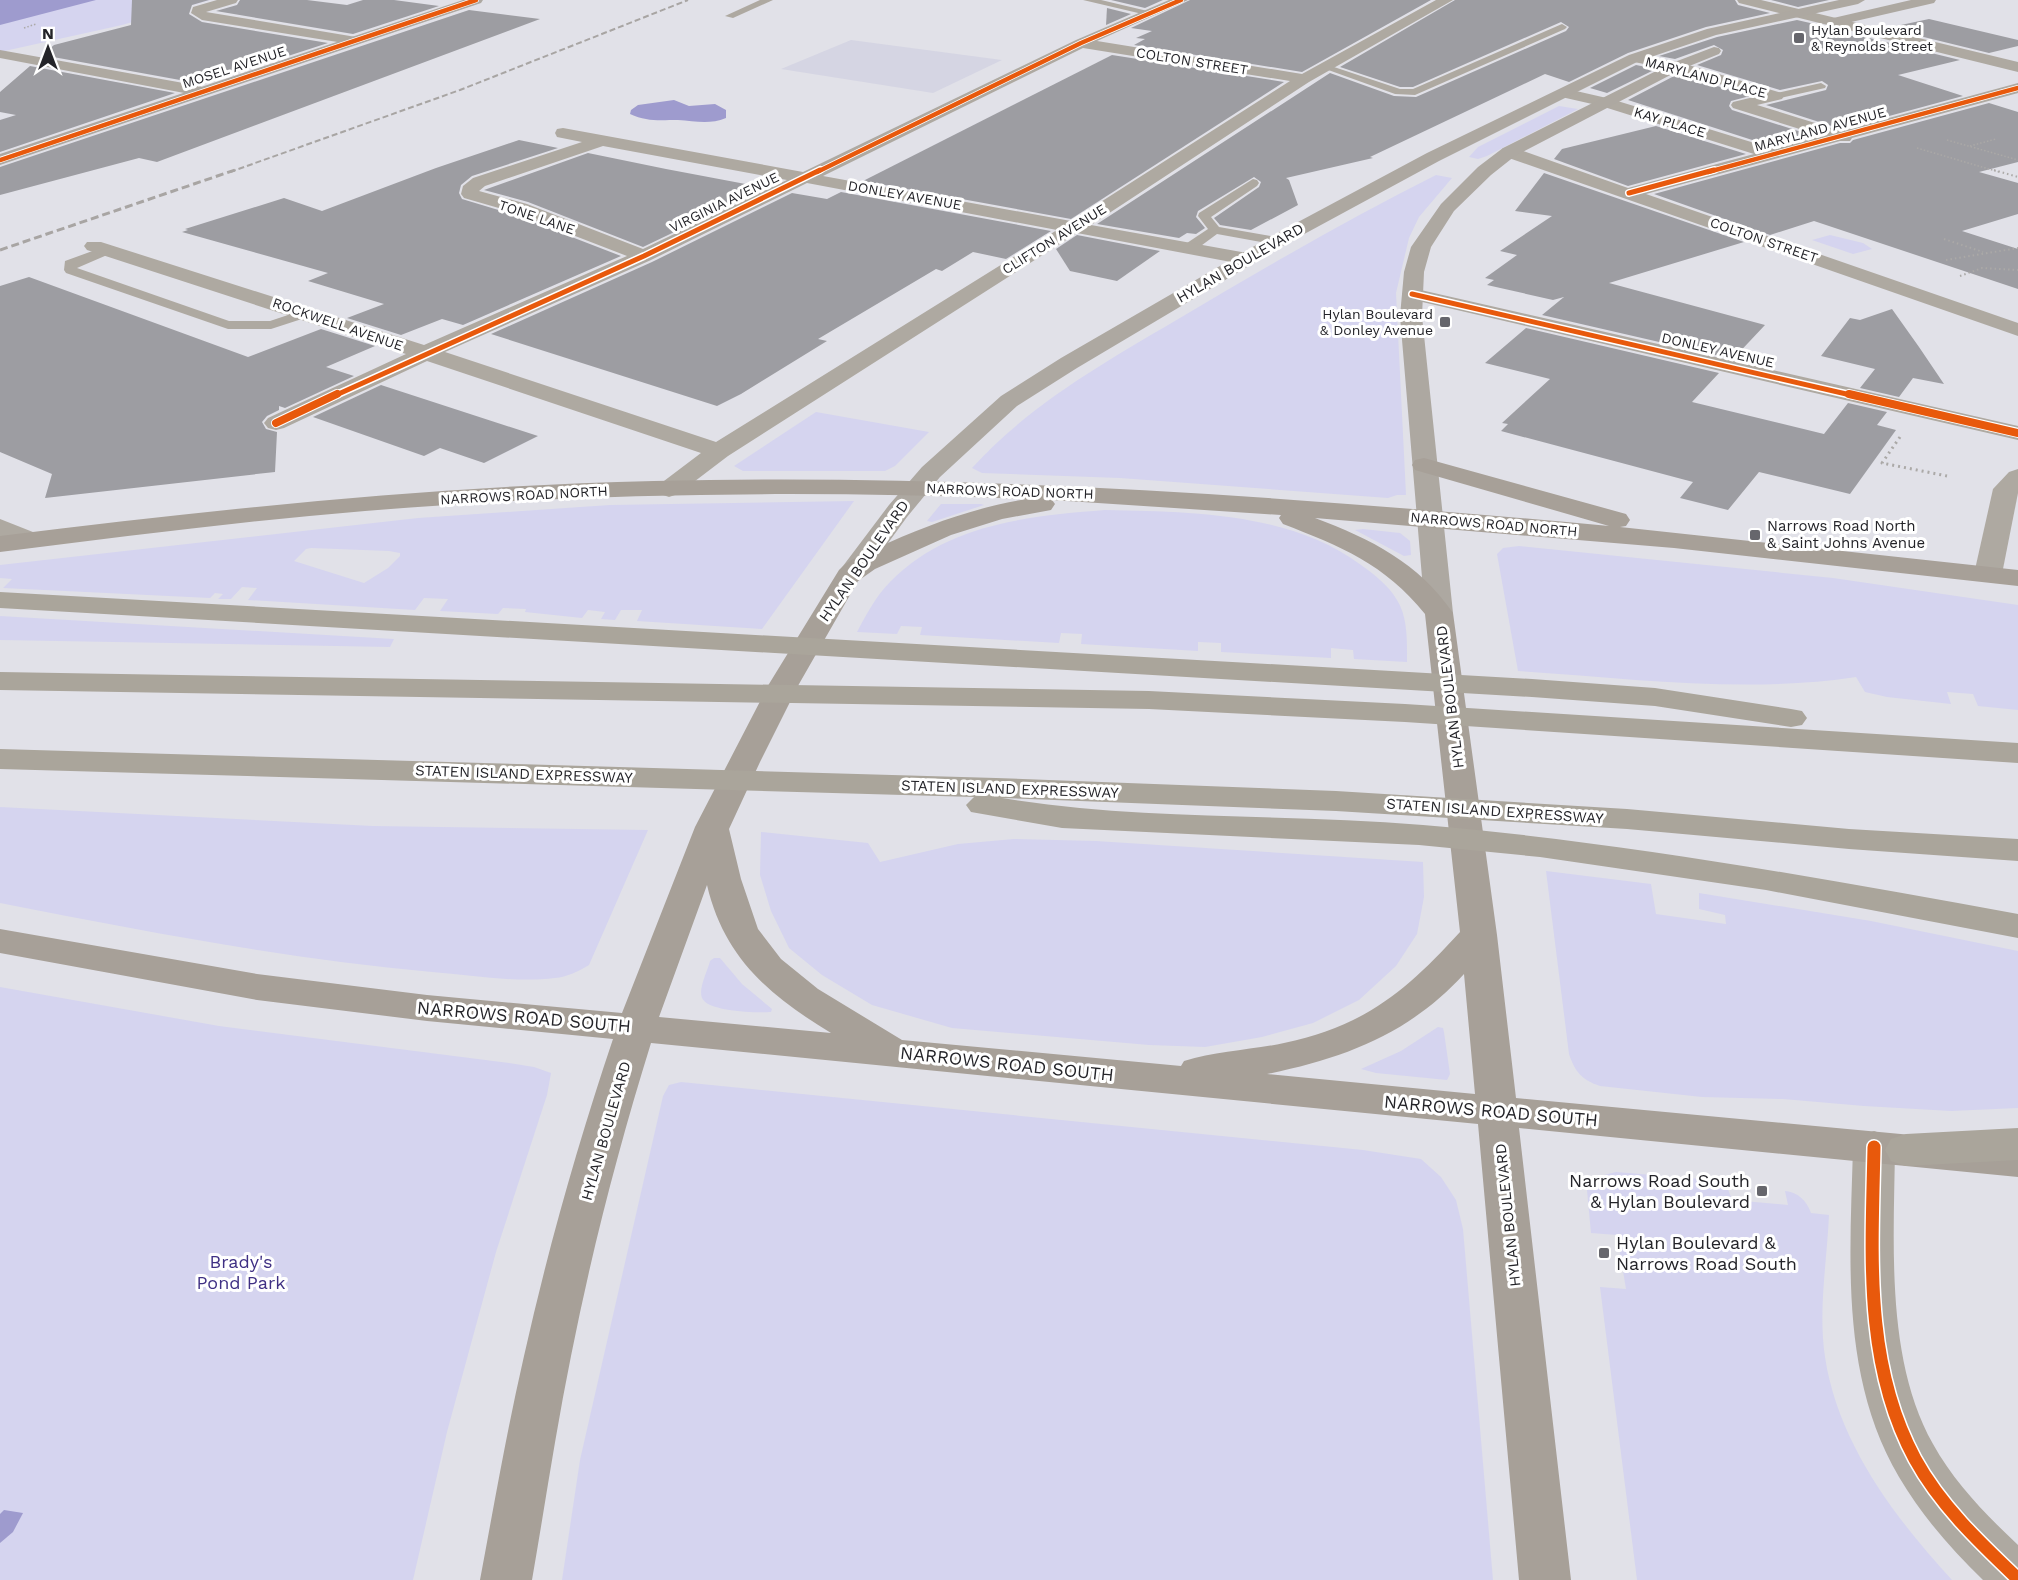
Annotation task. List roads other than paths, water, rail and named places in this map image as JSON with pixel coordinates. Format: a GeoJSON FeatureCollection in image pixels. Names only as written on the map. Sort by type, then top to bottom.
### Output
{"type":"FeatureCollection","features":[{"type":"Feature","properties":{"kind":"highway"},"geometry":{"type":"LineString","coordinates":[[0,600],[1043,659],[1655,697],[2003,751]]}},
{"type":"Feature","properties":{"kind":"highway"},"geometry":{"type":"LineString","coordinates":[[0,681],[1149,700],[1405,713],[2003,751]]}},
{"type":"Feature","properties":{"kind":"highway","name":"STATEN ISLAND EXPRESSWAY"},"geometry":{"type":"LineString","coordinates":[[0,759],[854,784],[1336,801],[1627,819],[1849,839],[2018,850]]}},
{"type":"Feature","properties":{"kind":"highway"},"geometry":{"type":"LineString","coordinates":[[854,784],[1062,818],[1419,835],[1611,855],[1767,879],[2018,926]]}},
{"type":"Feature","properties":{"kind":"highway"},"geometry":{"type":"LineString","coordinates":[[1890,1148],[2018,1144]]}},
{"type":"Feature","properties":{"kind":"main road","name":"MOSEL AVENUE"},"geometry":{"type":"LineString","coordinates":[[0,160],[476,0]]}},
{"type":"Feature","properties":{"kind":"main road","name":"HYLAN BOULEVARD"},"geometry":{"type":"LineString","coordinates":[[506,1580],[550,1342],[594,1169],[637,1028],[681,905],[712,827],[771,708],[846,581],[917,488],[980,424],[1009,401],[1069,363],[1277,241],[1433,157],[1634,58],[1712,32],[1858,0]]}},
{"type":"Feature","properties":{"kind":"main road"},"geometry":{"type":"LineString","coordinates":[[1796,29],[1929,0]]}},
{"type":"Feature","properties":{"kind":"main road","name":"HYLAN BOULEVARD"},"geometry":{"type":"LineString","coordinates":[[1545,1580],[1479,935],[1429,518],[1411,316],[1412,294],[1417,259],[1430,233],[1455,201],[1488,168],[1509,152],[1605,102],[1677,66],[1731,46]]}},
{"type":"Feature","properties":{"kind":"main road"},"geometry":{"type":"LineString","coordinates":[[1424,465],[1703,544]]}},
{"type":"Feature","properties":{"kind":"main road","name":"NARROWS ROAD NORTH"},"geometry":{"type":"LineString","coordinates":[[0,544],[308,508],[502,495],[669,489],[917,488],[1121,496],[1429,518],[1703,544],[2018,578]]}},
{"type":"Feature","properties":{"kind":"main road"},"geometry":{"type":"LineString","coordinates":[[846,581],[906,544],[976,518],[1027,506],[1121,496]]}},
{"type":"Feature","properties":{"kind":"main road"},"geometry":{"type":"LineString","coordinates":[[1257,505],[1348,540],[1388,561],[1421,588],[1439,613]]}},
{"type":"Feature","properties":{"kind":"main road"},"geometry":{"type":"LineString","coordinates":[[712,827],[730,906],[740,929],[752,948],[775,973],[814,1003],[894,1053]]}},
{"type":"Feature","properties":{"kind":"main road"},"geometry":{"type":"LineString","coordinates":[[1145,1078],[1304,1053],[1359,1033],[1383,1022],[1421,995],[1479,935]]}},
{"type":"Feature","properties":{"kind":"main road","name":"NARROWS ROAD SOUTH"},"geometry":{"type":"LineString","coordinates":[[0,941],[167,972],[340,998],[2018,1161]]}},
{"type":"Feature","properties":{"kind":"street"},"geometry":{"type":"LineString","coordinates":[[231,0],[205,6],[198,9],[198,13],[202,16],[356,41]]}},
{"type":"Feature","properties":{"kind":"street","name":"VIRGINIA AVENUE"},"geometry":{"type":"LineString","coordinates":[[276,423],[425,353],[644,256],[1081,43],[1181,0]]}},
{"type":"Feature","properties":{"kind":"street","name":"CLIFTON AVENUE"},"geometry":{"type":"LineString","coordinates":[[669,489],[718,451],[1076,226],[1304,79],[1446,0]]}},
{"type":"Feature","properties":{"kind":"street"},"geometry":{"type":"LineString","coordinates":[[1744,0],[2018,68]]}},
{"type":"Feature","properties":{"kind":"street","name":"COLTON STREET"},"geometry":{"type":"LineString","coordinates":[[1081,43],[1304,79]]}},
{"type":"Feature","properties":{"kind":"street"},"geometry":{"type":"LineString","coordinates":[[0,54],[200,92]]}},
{"type":"Feature","properties":{"kind":"street","name":"MARYLAND PLACE"},"geometry":{"type":"LineString","coordinates":[[1634,58],[1677,66],[1776,96]]}},
{"type":"Feature","properties":{"kind":"street"},"geometry":{"type":"LineString","coordinates":[[20,73],[53,65]]}},
{"type":"Feature","properties":{"kind":"street","name":"MARYLAND AVENUE"},"geometry":{"type":"LineString","coordinates":[[1629,193],[2018,88]]}},
{"type":"Feature","properties":{"kind":"street","name":"KAY PLACE"},"geometry":{"type":"LineString","coordinates":[[1563,93],[1605,102],[1776,155]]}},
{"type":"Feature","properties":{"kind":"street","name":"MARYLAND PLACE"},"geometry":{"type":"LineString","coordinates":[[1776,96],[1739,105],[1844,136]]}},
{"type":"Feature","properties":{"kind":"street","name":"DONLEY AVENUE"},"geometry":{"type":"LineString","coordinates":[[563,133],[1247,259]]}},
{"type":"Feature","properties":{"kind":"street","name":"TONE LANE"},"geometry":{"type":"LineString","coordinates":[[604,140],[479,182],[469,190],[470,194],[520,208],[644,256]]}},
{"type":"Feature","properties":{"kind":"street","name":"COLTON STREET"},"geometry":{"type":"LineString","coordinates":[[1509,152],[2018,330]]}},
{"type":"Feature","properties":{"kind":"street","name":"ROCKWELL AVENUE"},"geometry":{"type":"LineString","coordinates":[[102,248],[306,313],[718,451]]}},
{"type":"Feature","properties":{"kind":"street","name":"DONLEY AVENUE"},"geometry":{"type":"LineString","coordinates":[[1412,294],[2018,433]]}},
{"type":"Feature","properties":{"kind":"street"},"geometry":{"type":"LineString","coordinates":[[1988,574],[2007,489],[2018,477]]}},
{"type":"Feature","properties":{"kind":"street"},"geometry":{"type":"LineString","coordinates":[[0,528],[29,540]]}},
{"type":"Feature","properties":{"kind":"street"},"geometry":{"type":"LineString","coordinates":[[1890,1148],[1875,1324],[1879,1354],[1897,1421],[1915,1459],[1938,1492],[1962,1522],[2018,1580]]}},
{"type":"Feature","properties":{"kind":"lane"},"geometry":{"type":"LineString","coordinates":[[730,16],[768,0]]}},
{"type":"Feature","properties":{"kind":"lane"},"geometry":{"type":"LineString","coordinates":[[1088,0],[1151,13]]}},
{"type":"Feature","properties":{"kind":"lane"},"geometry":{"type":"LineString","coordinates":[[1325,67],[1399,92],[1415,92],[1562,27]]}},
{"type":"Feature","properties":{"kind":"lane"},"geometry":{"type":"LineString","coordinates":[[1776,96],[1821,86]]}},
{"type":"Feature","properties":{"kind":"lane"},"geometry":{"type":"LineString","coordinates":[[1252,183],[1204,216],[1215,230],[1277,241]]}},
{"type":"Feature","properties":{"kind":"lane"},"geometry":{"type":"LineString","coordinates":[[1189,248],[1215,230]]}},
{"type":"Feature","properties":{"kind":"lane"},"geometry":{"type":"LineString","coordinates":[[102,248],[70,264],[71,270],[228,325],[271,325],[306,313]]}},
{"type":"Feature","properties":{"kind":"railway"},"geometry":{"type":"LineString","coordinates":[[230,172],[460,90],[688,0]]}},
{"type":"Feature","properties":{"kind":"railway"},"geometry":{"type":"LineString","coordinates":[[0,250],[235,170]]}},
{"type":"Feature","properties":{"kind":"place","name":"Hylan Boulevard & Reynolds Street"},"geometry":{"type":"Point","coordinates":[1799,38]}},
{"type":"Feature","properties":{"kind":"place","name":"Hylan Boulevard & Donley Avenue"},"geometry":{"type":"Point","coordinates":[1445,322]}},
{"type":"Feature","properties":{"kind":"place","name":"Narrows Road North & Saint Johns Avenue"},"geometry":{"type":"Point","coordinates":[1755,535]}},
{"type":"Feature","properties":{"kind":"place","name":"Narrows Road South & Hylan Boulevard"},"geometry":{"type":"Point","coordinates":[1762,1191]}},
{"type":"Feature","properties":{"kind":"place","name":"Hylan Boulevard & Narrows Road South"},"geometry":{"type":"Point","coordinates":[1604,1253]}},
{"type":"Feature","properties":{"kind":"park label","name":"Brady's Pond Park"},"geometry":{"type":"Point","coordinates":[241,1272]}}]}
